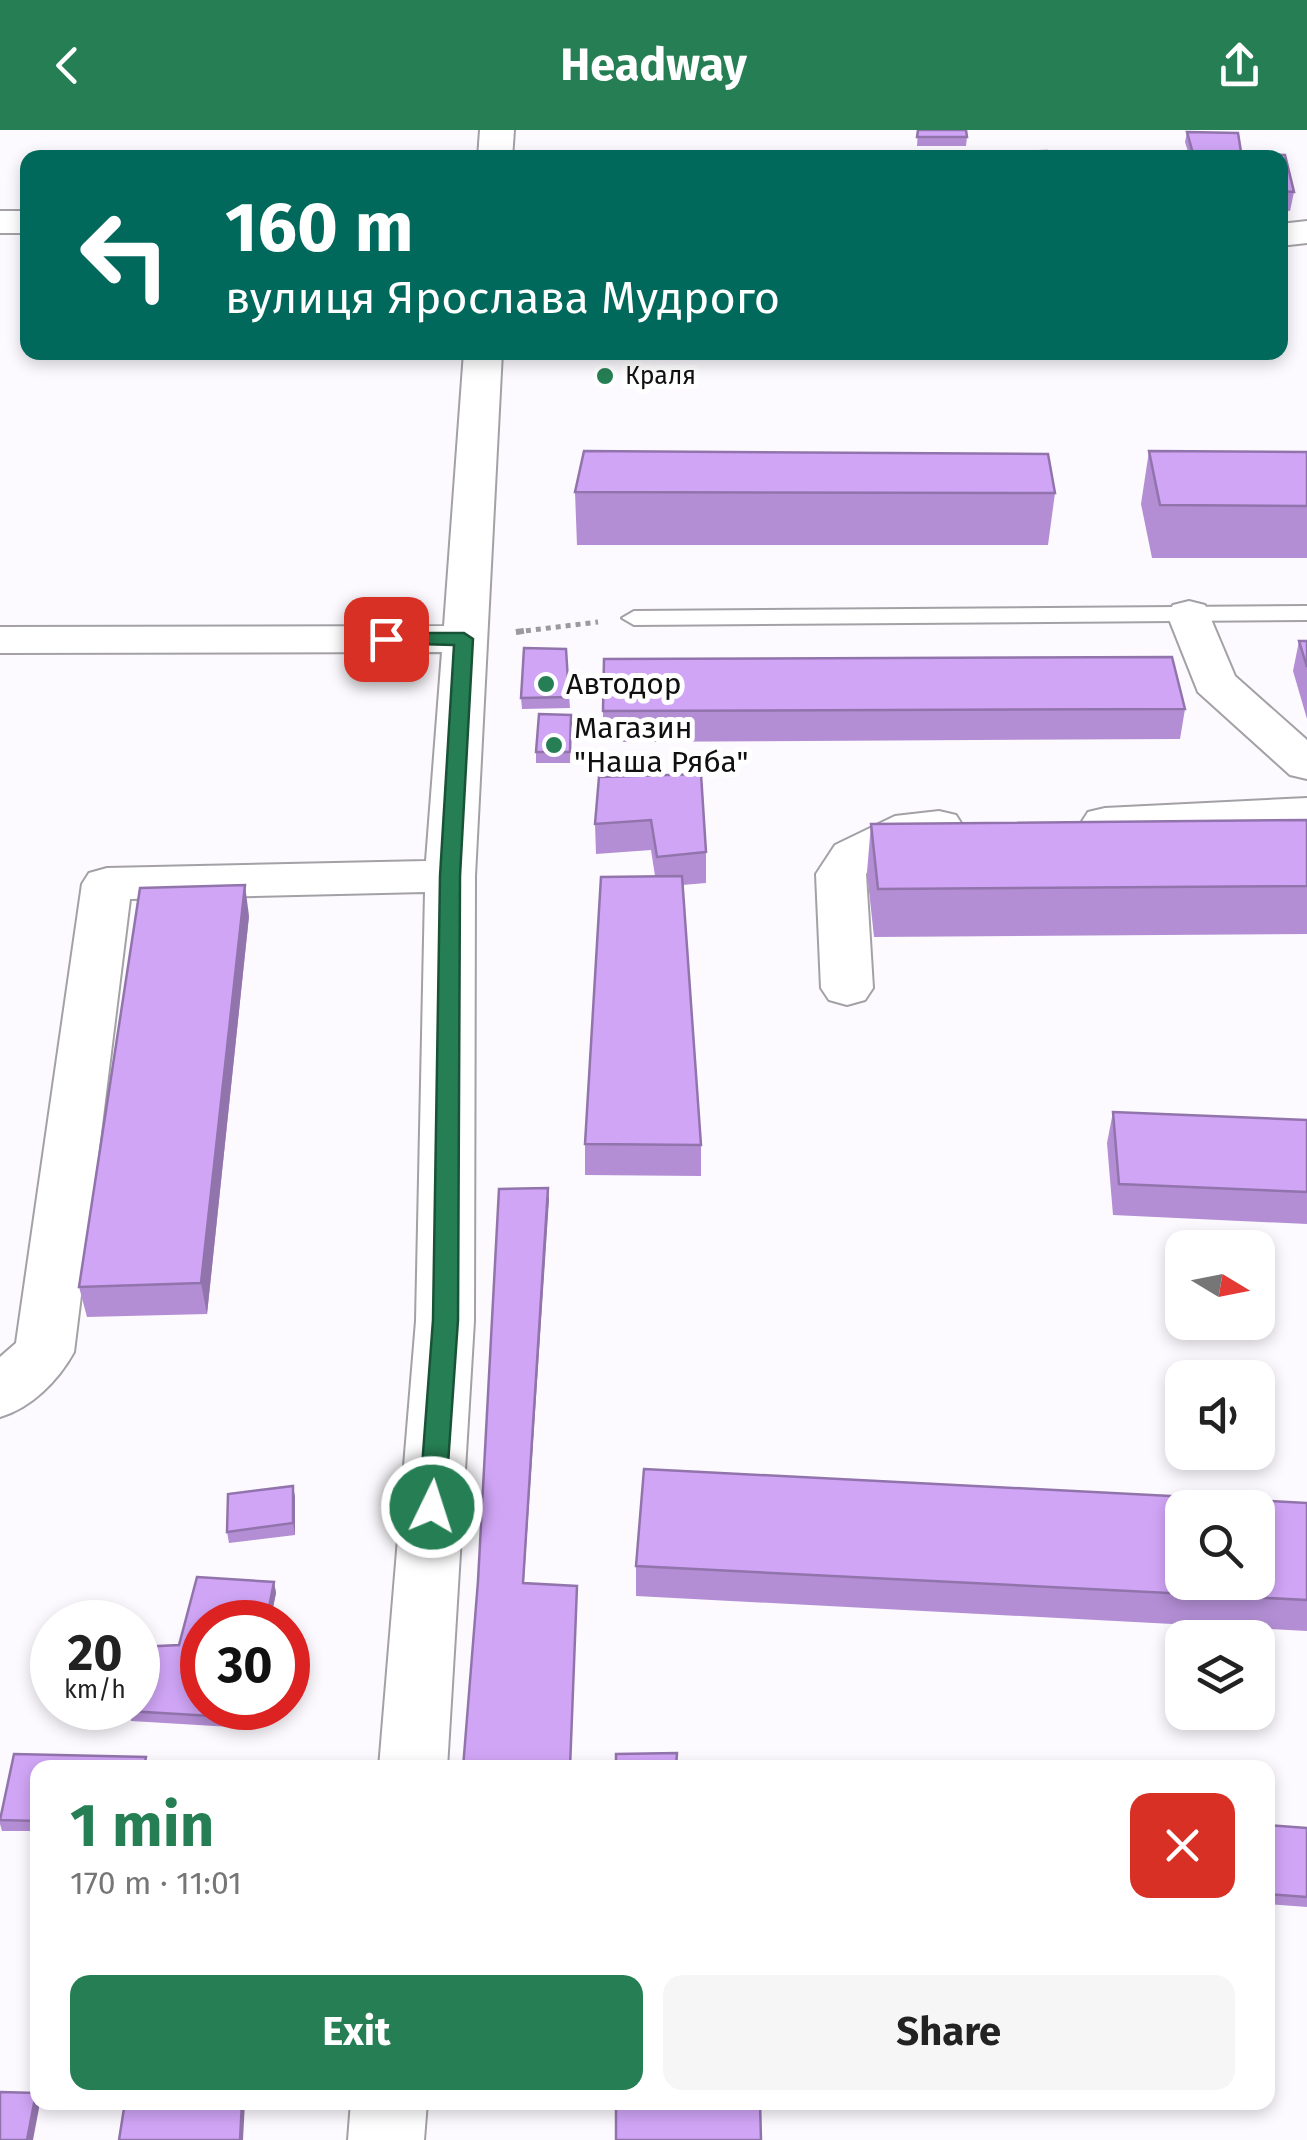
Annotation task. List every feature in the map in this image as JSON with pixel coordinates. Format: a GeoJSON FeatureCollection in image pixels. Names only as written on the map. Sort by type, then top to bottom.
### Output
{"type":"FeatureCollection","features":[{"type":"Feature","properties":{"kind":"street"},"geometry":{"type":"LineString","coordinates":[[414,1760],[446,1320],[450,876],[482,360]]}},
{"type":"Feature","properties":{"kind":"street"},"geometry":{"type":"LineString","coordinates":[[1189,614],[1214,682],[1307,765]]}},
{"type":"Feature","properties":{"kind":"street"},"geometry":{"type":"LineString","coordinates":[[0,640],[464,639]]}},
{"type":"Feature","properties":{"kind":"street"},"geometry":{"type":"LineString","coordinates":[[1057,824],[1307,813]]}},
{"type":"Feature","properties":{"kind":"street"},"geometry":{"type":"LineString","coordinates":[[847,988],[842,874],[852,856],[912,827],[984,826]]}},
{"type":"Feature","properties":{"kind":"street"},"geometry":{"type":"LineString","coordinates":[[0,1394],[44,1352],[107,884],[450,876]]}},
{"type":"Feature","properties":{"kind":"street"},"geometry":{"type":"LineString","coordinates":[[386,2140],[388,2110]]}},
{"type":"Feature","properties":{"kind":"lane"},"geometry":{"type":"LineString","coordinates":[[634,618],[1307,613]]}},
{"type":"Feature","properties":{"kind":"path"},"geometry":{"type":"LineString","coordinates":[[464,639],[634,618]]}},
{"type":"Feature","properties":{"kind":"building"},"geometry":{"type":"Polygon","coordinates":[[[918,130],[966,130],[967,137],[917,137],[918,130]]]}},
{"type":"Feature","properties":{"kind":"building"},"geometry":{"type":"Polygon","coordinates":[[[1187,132],[1238,133],[1241,150],[1192,150],[1187,132]]]}},
{"type":"Feature","properties":{"kind":"building"},"geometry":{"type":"Polygon","coordinates":[[[1288,167],[1294,192],[1288,192],[1288,167]]]}},
{"type":"Feature","properties":{"kind":"building"},"geometry":{"type":"Polygon","coordinates":[[[584,451],[1048,454],[1055,493],[575,492],[584,451]]]}},
{"type":"Feature","properties":{"kind":"building"},"geometry":{"type":"Polygon","coordinates":[[[1149,451],[1307,452],[1307,506],[1160,505],[1149,451]]]}},
{"type":"Feature","properties":{"kind":"building"},"geometry":{"type":"Polygon","coordinates":[[[1299,641],[1307,641],[1307,667],[1299,641]]]}},
{"type":"Feature","properties":{"kind":"building","name":"Автодор"},"geometry":{"type":"Polygon","coordinates":[[[524,648],[566,649],[569,697],[521,698],[524,648]]]}},
{"type":"Feature","properties":{"kind":"building"},"geometry":{"type":"Polygon","coordinates":[[[1172,657],[1185,709],[603,711],[604,659],[1172,657]]]}},
{"type":"Feature","properties":{"kind":"building","name":"Магазин \"Наша Ряба\""},"geometry":{"type":"Polygon","coordinates":[[[539,714],[571,715],[570,752],[536,752],[539,714]]]}},
{"type":"Feature","properties":{"kind":"building"},"geometry":{"type":"Polygon","coordinates":[[[701,774],[706,852],[657,857],[651,820],[595,824],[599,777],[701,774]]]}},
{"type":"Feature","properties":{"kind":"building"},"geometry":{"type":"Polygon","coordinates":[[[1307,820],[1307,886],[878,889],[871,824],[1307,820]]]}},
{"type":"Feature","properties":{"kind":"building"},"geometry":{"type":"Polygon","coordinates":[[[682,876],[701,1145],[585,1144],[601,877],[682,876]]]}},
{"type":"Feature","properties":{"kind":"building"},"geometry":{"type":"Polygon","coordinates":[[[245,885],[201,1283],[79,1287],[140,888],[245,885]]]}},
{"type":"Feature","properties":{"kind":"building"},"geometry":{"type":"Polygon","coordinates":[[[1113,1112],[1307,1120],[1307,1192],[1119,1184],[1113,1112]]]}},
{"type":"Feature","properties":{"kind":"building"},"geometry":{"type":"Polygon","coordinates":[[[548,1188],[523,1583],[577,1586],[570,1760],[464,1760],[478,1581],[499,1189],[548,1188]]]}},
{"type":"Feature","properties":{"kind":"building"},"geometry":{"type":"Polygon","coordinates":[[[644,1469],[1165,1496],[1165,1593],[636,1566],[644,1469]]]}},
{"type":"Feature","properties":{"kind":"building"},"geometry":{"type":"Polygon","coordinates":[[[293,1486],[293,1523],[227,1532],[228,1494],[293,1486]]]}},
{"type":"Feature","properties":{"kind":"building"},"geometry":{"type":"Polygon","coordinates":[[[1275,1501],[1307,1503],[1307,1600],[1275,1598],[1275,1501]]]}},
{"type":"Feature","properties":{"kind":"building"},"geometry":{"type":"Polygon","coordinates":[[[197,1577],[274,1582],[270,1600],[191,1600],[197,1577]]]}},
{"type":"Feature","properties":{"kind":"building"},"geometry":{"type":"Polygon","coordinates":[[[180,1641],[180,1714],[160,1713],[160,1646],[179,1645],[180,1641]]]}},
{"type":"Feature","properties":{"kind":"building"},"geometry":{"type":"Polygon","coordinates":[[[677,1753],[677,1760],[616,1760],[616,1754],[677,1753]]]}},
{"type":"Feature","properties":{"kind":"building"},"geometry":{"type":"Polygon","coordinates":[[[14,1754],[146,1757],[30,1760],[30,1821],[0,1820],[14,1754]]]}},
{"type":"Feature","properties":{"kind":"building"},"geometry":{"type":"Polygon","coordinates":[[[1275,1826],[1307,1828],[1307,1897],[1275,1895],[1275,1826]]]}},
{"type":"Feature","properties":{"kind":"building"},"geometry":{"type":"Polygon","coordinates":[[[0,2092],[30,2093],[33,2110],[27,2140],[0,2140],[0,2092]]]}},
{"type":"Feature","properties":{"kind":"building"},"geometry":{"type":"Polygon","coordinates":[[[124,2110],[242,2110],[240,2140],[119,2140],[124,2110]]]}},
{"type":"Feature","properties":{"kind":"building"},"geometry":{"type":"Polygon","coordinates":[[[616,2110],[760,2110],[761,2140],[616,2140],[616,2110]]]}},
{"type":"Feature","properties":{"kind":"place","name":"Краля"},"geometry":{"type":"Point","coordinates":[605,376]}},
{"type":"Feature","properties":{"kind":"place","name":"Автодор"},"geometry":{"type":"Point","coordinates":[546,684]}},
{"type":"Feature","properties":{"kind":"place","name":"Магазин \"Наша Ряба\""},"geometry":{"type":"Point","coordinates":[554,745]}},
{"type":"Feature","properties":{"kind":"route"},"geometry":{"type":"LineString","coordinates":[[386,639],[464,639],[450,876],[446,1320],[432,1507]]}}]}
